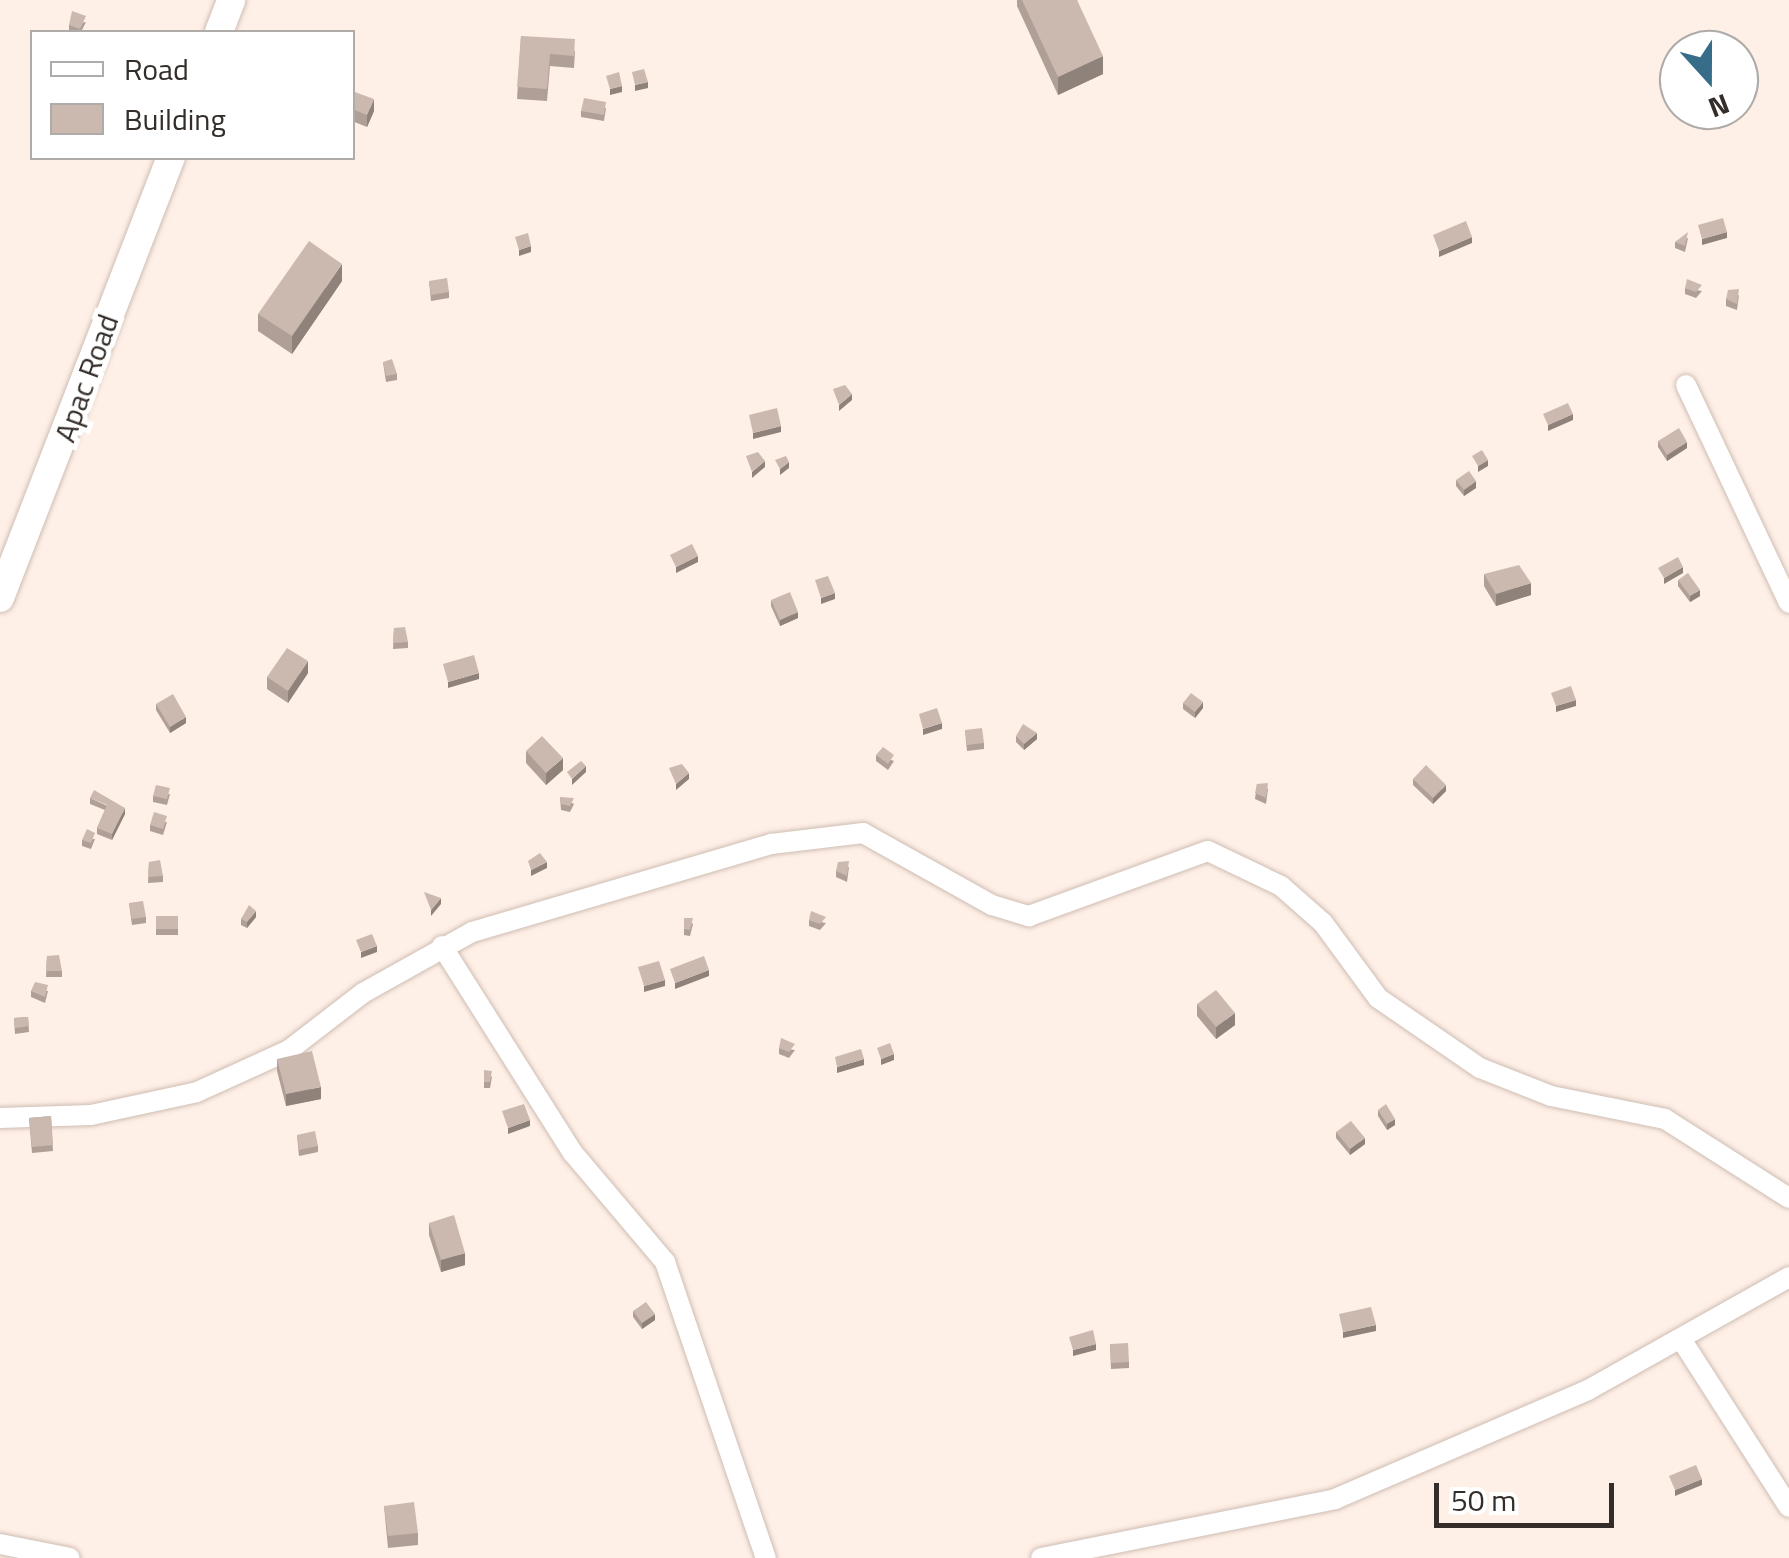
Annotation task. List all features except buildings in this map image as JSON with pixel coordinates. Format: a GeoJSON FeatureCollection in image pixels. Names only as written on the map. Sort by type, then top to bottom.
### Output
{"type":"FeatureCollection","features":[{"type":"Feature","properties":{"kind":"main road"},"geometry":{"type":"LineString","coordinates":[[220,30],[230,0]]}},
{"type":"Feature","properties":{"kind":"main road","name":"Apac Road"},"geometry":{"type":"LineString","coordinates":[[0,598],[170,160]]}},
{"type":"Feature","properties":{"kind":"street"},"geometry":{"type":"LineString","coordinates":[[1686,385],[1789,603]]}},
{"type":"Feature","properties":{"kind":"street"},"geometry":{"type":"LineString","coordinates":[[0,1118],[146,1107],[214,1085],[289,1050],[442,946],[771,844],[835,833],[863,834],[992,906],[1030,916],[1208,851],[1281,886],[1323,923],[1378,998],[1480,1068],[1551,1096],[1665,1119],[1789,1198]]}},
{"type":"Feature","properties":{"kind":"street"},"geometry":{"type":"LineString","coordinates":[[442,946],[573,1153],[665,1262],[766,1558]]}},
{"type":"Feature","properties":{"kind":"street"},"geometry":{"type":"LineString","coordinates":[[1041,1558],[1335,1499],[1683,1342],[1789,1277]]}},
{"type":"Feature","properties":{"kind":"street"},"geometry":{"type":"LineString","coordinates":[[1683,1342],[1789,1507]]}},
{"type":"Feature","properties":{"kind":"street"},"geometry":{"type":"LineString","coordinates":[[0,1544],[70,1558]]}}]}
